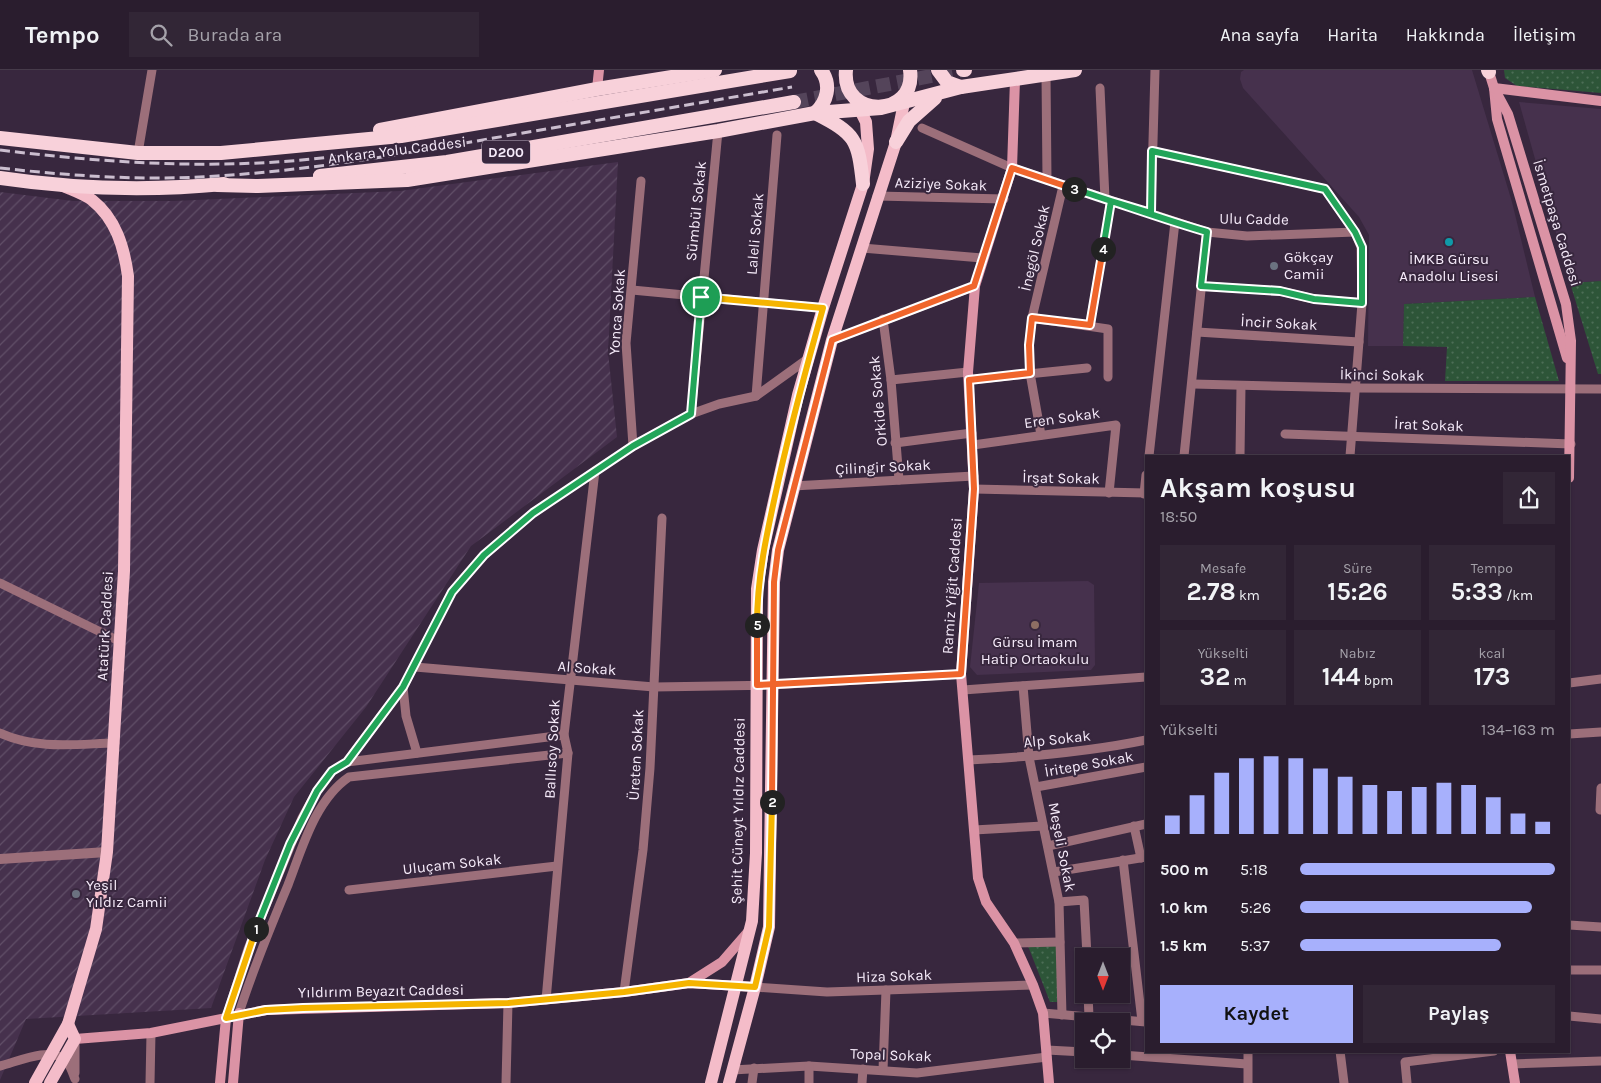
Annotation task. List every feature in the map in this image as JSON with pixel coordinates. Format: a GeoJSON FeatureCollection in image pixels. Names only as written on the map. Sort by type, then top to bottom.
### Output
{"type":"FeatureCollection","features":[{"type":"Feature","properties":{"kind":"highway"},"geometry":{"type":"LineString","coordinates":[[815,113],[824,105],[827,92],[825,76],[821,70]]}},
{"type":"Feature","properties":{"kind":"highway"},"geometry":{"type":"LineString","coordinates":[[846,70],[847,87],[852,95],[860,103],[870,107],[881,108]]}},
{"type":"Feature","properties":{"kind":"highway"},"geometry":{"type":"LineString","coordinates":[[905,98],[910,85],[910,70]]}},
{"type":"Feature","properties":{"kind":"highway"},"geometry":{"type":"LineString","coordinates":[[938,70],[947,82],[961,87]]}},
{"type":"Feature","properties":{"kind":"highway"},"geometry":{"type":"LineString","coordinates":[[217,185],[258,186],[407,180],[718,131],[815,113],[881,108],[905,98],[940,93],[961,87],[1075,70]]}},
{"type":"Feature","properties":{"kind":"highway"},"geometry":{"type":"LineString","coordinates":[[296,145],[364,134],[597,89],[707,71]]}},
{"type":"Feature","properties":{"kind":"highway","name":"Ankara Yolu Caddesi"},"geometry":{"type":"LineString","coordinates":[[0,138],[138,153],[221,153],[401,136],[790,71]]}},
{"type":"Feature","properties":{"kind":"highway"},"geometry":{"type":"LineString","coordinates":[[896,142],[909,121],[940,93]]}},
{"type":"Feature","properties":{"kind":"highway","name":"Ankara Yolu Caddesi"},"geometry":{"type":"LineString","coordinates":[[0,178],[63,186],[144,188],[217,185],[447,162],[794,102]]}},
{"type":"Feature","properties":{"kind":"highway"},"geometry":{"type":"LineString","coordinates":[[815,113],[846,130],[854,140],[859,150],[863,184]]}},
{"type":"Feature","properties":{"kind":"main road"},"geometry":{"type":"LineString","coordinates":[[597,89],[599,70]]}},
{"type":"Feature","properties":{"kind":"main road","name":"İsmetpaşa Caddesi"},"geometry":{"type":"LineString","coordinates":[[1489,71],[1494,88],[1498,119],[1571,371]]}},
{"type":"Feature","properties":{"kind":"main road","name":"Ramiz Yiğit Caddesi"},"geometry":{"type":"LineString","coordinates":[[1015,80],[1012,168],[1004,199],[982,258],[974,286],[969,376],[974,489],[961,674],[978,878],[983,894],[1014,943],[1043,1013],[1049,1083]]}},
{"type":"Feature","properties":{"kind":"main road"},"geometry":{"type":"LineString","coordinates":[[1494,88],[1601,101]]}},
{"type":"Feature","properties":{"kind":"main road","name":"İsmetpaşa Caddesi"},"geometry":{"type":"LineString","coordinates":[[1494,88],[1508,114],[1566,304],[1571,341],[1570,461]]}},
{"type":"Feature","properties":{"kind":"main road","name":"Şehit Cüneyt Yıldız Caddesi"},"geometry":{"type":"LineString","coordinates":[[710,1083],[752,921],[756,853],[757,589],[763,550],[809,358],[863,184],[868,149],[866,122],[852,95]]}},
{"type":"Feature","properties":{"kind":"main road"},"geometry":{"type":"LineString","coordinates":[[729,1083],[769,927],[771,898],[774,582],[778,550],[832,340],[896,142],[905,98]]}},
{"type":"Feature","properties":{"kind":"main road","name":"Atatürk Caddesi"},"geometry":{"type":"LineString","coordinates":[[35,1083],[68,1024],[96,929],[107,852],[124,571],[128,276],[124,248],[110,218],[91,199],[63,186]]}},
{"type":"Feature","properties":{"kind":"main road"},"geometry":{"type":"LineString","coordinates":[[1525,210],[1537,207]]}},
{"type":"Feature","properties":{"kind":"main road","name":"Yıldırım Beyazıt Caddesi"},"geometry":{"type":"LineString","coordinates":[[689,983],[722,962],[748,932]]}},
{"type":"Feature","properties":{"kind":"main road","name":"Yıldırım Beyazıt Caddesi"},"geometry":{"type":"LineString","coordinates":[[75,1039],[151,1033],[239,1014],[303,1008],[508,1003],[624,992],[689,983],[755,987]]}},
{"type":"Feature","properties":{"kind":"main road"},"geometry":{"type":"LineString","coordinates":[[233,1083],[239,1014]]}},
{"type":"Feature","properties":{"kind":"main road"},"geometry":{"type":"LineString","coordinates":[[220,1083],[226,1018]]}},
{"type":"Feature","properties":{"kind":"main road"},"geometry":{"type":"LineString","coordinates":[[50,1083],[75,1039],[68,1024]]}},
{"type":"Feature","properties":{"kind":"main road"},"geometry":{"type":"LineString","coordinates":[[1510,1053],[1515,1083]]}},
{"type":"Feature","properties":{"kind":"street"},"geometry":{"type":"LineString","coordinates":[[138,153],[152,70]]}},
{"type":"Feature","properties":{"kind":"street"},"geometry":{"type":"LineString","coordinates":[[1151,213],[1155,70]]}},
{"type":"Feature","properties":{"kind":"street"},"geometry":{"type":"LineString","coordinates":[[1046,75],[1047,180]]}},
{"type":"Feature","properties":{"kind":"street"},"geometry":{"type":"LineString","coordinates":[[1090,325],[1108,200],[1100,88]]}},
{"type":"Feature","properties":{"kind":"street","name":"Ulu Cadde"},"geometry":{"type":"LineString","coordinates":[[922,128],[1012,168],[1207,232],[1247,236],[1355,232]]}},
{"type":"Feature","properties":{"kind":"street","name":"Sümbül Sokak"},"geometry":{"type":"LineString","coordinates":[[691,414],[718,131]]}},
{"type":"Feature","properties":{"kind":"street","name":"Laleli Sokak"},"geometry":{"type":"LineString","coordinates":[[756,396],[777,134]]}},
{"type":"Feature","properties":{"kind":"street"},"geometry":{"type":"LineString","coordinates":[[1152,151],[1325,189],[1355,232],[1362,247],[1362,303],[1350,455]]}},
{"type":"Feature","properties":{"kind":"street","name":"Yonca Sokak"},"geometry":{"type":"LineString","coordinates":[[633,446],[626,343],[641,181]]}},
{"type":"Feature","properties":{"kind":"street","name":"İnegöl Sokak"},"geometry":{"type":"LineString","coordinates":[[1041,435],[1030,373],[1029,345],[1032,318],[1063,186]]}},
{"type":"Feature","properties":{"kind":"street","name":"Aziziye Sokak"},"geometry":{"type":"LineString","coordinates":[[877,196],[1004,199]]}},
{"type":"Feature","properties":{"kind":"street"},"geometry":{"type":"LineString","coordinates":[[1149,455],[1175,222]]}},
{"type":"Feature","properties":{"kind":"street"},"geometry":{"type":"LineString","coordinates":[[1184,455],[1193,384],[1207,232]]}},
{"type":"Feature","properties":{"kind":"street"},"geometry":{"type":"LineString","coordinates":[[862,248],[982,258]]}},
{"type":"Feature","properties":{"kind":"street"},"geometry":{"type":"LineString","coordinates":[[832,340],[883,319],[974,286]]}},
{"type":"Feature","properties":{"kind":"street"},"geometry":{"type":"LineString","coordinates":[[1201,286],[1280,291],[1314,299],[1362,303]]}},
{"type":"Feature","properties":{"kind":"street"},"geometry":{"type":"LineString","coordinates":[[632,290],[823,308]]}},
{"type":"Feature","properties":{"kind":"street"},"geometry":{"type":"LineString","coordinates":[[1032,318],[1108,329],[1108,377]]}},
{"type":"Feature","properties":{"kind":"street","name":"Orkide Sokak"},"geometry":{"type":"LineString","coordinates":[[883,319],[891,380],[898,480]]}},
{"type":"Feature","properties":{"kind":"street","name":"İncir Sokak"},"geometry":{"type":"LineString","coordinates":[[1197,332],[1359,342]]}},
{"type":"Feature","properties":{"kind":"street"},"geometry":{"type":"LineString","coordinates":[[226,1018],[248,949],[302,818],[317,791],[332,771],[347,762],[403,687],[452,592],[484,555],[533,513],[633,446],[691,414],[719,404],[756,396],[809,358]]}},
{"type":"Feature","properties":{"kind":"street"},"geometry":{"type":"LineString","coordinates":[[891,380],[1030,373],[1087,368]]}},
{"type":"Feature","properties":{"kind":"street","name":"İkinci Sokak"},"geometry":{"type":"LineString","coordinates":[[1193,384],[1355,388],[1601,389]]}},
{"type":"Feature","properties":{"kind":"street"},"geometry":{"type":"LineString","coordinates":[[1240,455],[1241,386]]}},
{"type":"Feature","properties":{"kind":"street","name":"Eren Sokak"},"geometry":{"type":"LineString","coordinates":[[973,445],[1116,425],[1109,493]]}},
{"type":"Feature","properties":{"kind":"street"},"geometry":{"type":"LineString","coordinates":[[896,443],[972,433]]}},
{"type":"Feature","properties":{"kind":"street","name":"İrat Sokak"},"geometry":{"type":"LineString","coordinates":[[1285,434],[1571,444]]}},
{"type":"Feature","properties":{"kind":"street","name":"Ballısoy Sokak"},"geometry":{"type":"LineString","coordinates":[[546,1000],[568,753],[564,735],[595,471]]}},
{"type":"Feature","properties":{"kind":"street","name":"Çilingir Sokak"},"geometry":{"type":"LineString","coordinates":[[793,486],[974,476]]}},
{"type":"Feature","properties":{"kind":"street","name":"İrşat Sokak"},"geometry":{"type":"LineString","coordinates":[[974,489],[1145,493]]}},
{"type":"Feature","properties":{"kind":"street","name":"Üreten Sokak"},"geometry":{"type":"LineString","coordinates":[[624,992],[643,850],[654,686],[662,518]]}},
{"type":"Feature","properties":{"kind":"street"},"geometry":{"type":"LineString","coordinates":[[0,583],[119,641]]}},
{"type":"Feature","properties":{"kind":"street","name":"Al Sokak"},"geometry":{"type":"LineString","coordinates":[[415,666],[570,681],[654,686],[772,685],[961,674]]}},
{"type":"Feature","properties":{"kind":"street"},"geometry":{"type":"LineString","coordinates":[[963,690],[1145,677]]}},
{"type":"Feature","properties":{"kind":"street"},"geometry":{"type":"LineString","coordinates":[[1570,683],[1601,679]]}},
{"type":"Feature","properties":{"kind":"street","name":"Meşeli Sokak"},"geometry":{"type":"LineString","coordinates":[[1023,686],[1029,757],[1059,902],[1062,1014]]}},
{"type":"Feature","properties":{"kind":"street"},"geometry":{"type":"LineString","coordinates":[[403,687],[406,716],[418,753]]}},
{"type":"Feature","properties":{"kind":"street"},"geometry":{"type":"LineString","coordinates":[[1570,734],[1601,732]]}},
{"type":"Feature","properties":{"kind":"street"},"geometry":{"type":"LineString","coordinates":[[0,733],[20,742],[40,745],[115,743]]}},
{"type":"Feature","properties":{"kind":"street"},"geometry":{"type":"LineString","coordinates":[[347,762],[564,735]]}},
{"type":"Feature","properties":{"kind":"street","name":"Alp Sokak"},"geometry":{"type":"LineString","coordinates":[[969,760],[1029,757],[1109,748],[1145,740]]}},
{"type":"Feature","properties":{"kind":"street"},"geometry":{"type":"LineString","coordinates":[[239,1014],[253,967],[308,833],[330,794],[349,777],[568,753]]}},
{"type":"Feature","properties":{"kind":"street"},"geometry":{"type":"LineString","coordinates":[[347,762],[349,777]]}},
{"type":"Feature","properties":{"kind":"street","name":"İritepe Sokak"},"geometry":{"type":"LineString","coordinates":[[1036,788],[1145,767]]}},
{"type":"Feature","properties":{"kind":"street"},"geometry":{"type":"LineString","coordinates":[[1600,810],[1601,788]]}},
{"type":"Feature","properties":{"kind":"street"},"geometry":{"type":"LineString","coordinates":[[1048,846],[1145,824]]}},
{"type":"Feature","properties":{"kind":"street"},"geometry":{"type":"LineString","coordinates":[[974,830],[1044,826]]}},
{"type":"Feature","properties":{"kind":"street"},"geometry":{"type":"LineString","coordinates":[[1054,872],[1144,858],[1134,826]]}},
{"type":"Feature","properties":{"kind":"street"},"geometry":{"type":"LineString","coordinates":[[0,859],[107,852]]}},
{"type":"Feature","properties":{"kind":"street"},"geometry":{"type":"LineString","coordinates":[[1123,860],[1144,1022],[1130,1021]]}},
{"type":"Feature","properties":{"kind":"street","name":"Uluçam Sokak"},"geometry":{"type":"LineString","coordinates":[[349,890],[558,866]]}},
{"type":"Feature","properties":{"kind":"street"},"geometry":{"type":"LineString","coordinates":[[1059,902],[1084,900],[1087,948]]}},
{"type":"Feature","properties":{"kind":"street"},"geometry":{"type":"LineString","coordinates":[[1570,925],[1601,927]]}},
{"type":"Feature","properties":{"kind":"street"},"geometry":{"type":"LineString","coordinates":[[1014,943],[1060,942]]}},
{"type":"Feature","properties":{"kind":"street"},"geometry":{"type":"LineString","coordinates":[[1570,970],[1601,970]]}},
{"type":"Feature","properties":{"kind":"street","name":"Hiza Sokak"},"geometry":{"type":"LineString","coordinates":[[755,987],[827,992],[1033,985]]}},
{"type":"Feature","properties":{"kind":"street"},"geometry":{"type":"LineString","coordinates":[[883,1070],[886,990]]}},
{"type":"Feature","properties":{"kind":"street"},"geometry":{"type":"LineString","coordinates":[[506,1083],[508,1003]]}},
{"type":"Feature","properties":{"kind":"street"},"geometry":{"type":"LineString","coordinates":[[1043,1013],[1075,1015]]}},
{"type":"Feature","properties":{"kind":"street"},"geometry":{"type":"LineString","coordinates":[[1570,1016],[1601,1020]]}},
{"type":"Feature","properties":{"kind":"street"},"geometry":{"type":"LineString","coordinates":[[150,1083],[151,1033]]}},
{"type":"Feature","properties":{"kind":"street"},"geometry":{"type":"LineString","coordinates":[[75,1039],[75,1081]]}},
{"type":"Feature","properties":{"kind":"street","name":"Topal Sokak"},"geometry":{"type":"LineString","coordinates":[[732,1070],[809,1066],[917,1073],[1047,1053],[1075,1052]]}},
{"type":"Feature","properties":{"kind":"street"},"geometry":{"type":"LineString","coordinates":[[0,1066],[51,1053],[64,1058],[75,1081]]}},
{"type":"Feature","properties":{"kind":"street"},"geometry":{"type":"LineString","coordinates":[[1248,1053],[1248,1083]]}},
{"type":"Feature","properties":{"kind":"street"},"geometry":{"type":"LineString","coordinates":[[1340,1053],[1344,1083]]}},
{"type":"Feature","properties":{"kind":"street"},"geometry":{"type":"LineString","coordinates":[[1407,1083],[1405,1062],[1478,1053]]}},
{"type":"Feature","properties":{"kind":"street"},"geometry":{"type":"LineString","coordinates":[[1130,1056],[1248,1064]]}},
{"type":"Feature","properties":{"kind":"street"},"geometry":{"type":"LineString","coordinates":[[1512,1064],[1601,1061]]}},
{"type":"Feature","properties":{"kind":"street"},"geometry":{"type":"LineString","coordinates":[[809,1066],[809,1083]]}},
{"type":"Feature","properties":{"kind":"street"},"geometry":{"type":"LineString","coordinates":[[752,1083],[754,1068]]}},
{"type":"Feature","properties":{"kind":"street"},"geometry":{"type":"LineString","coordinates":[[862,1083],[863,1069]]}},
{"type":"Feature","properties":{"kind":"street"},"geometry":{"type":"LineString","coordinates":[[917,1073],[917,1083]]}},
{"type":"Feature","properties":{"kind":"shaded area"},"geometry":{"type":"Polygon","coordinates":[[[1244,70],[1472,70],[1512,202],[1535,297],[1404,304],[1403,346],[1368,346],[1369,235],[1359,217],[1243,88],[1240,79],[1241,72],[1244,70]]]}},
{"type":"Feature","properties":{"kind":"shaded area"},"geometry":{"type":"Polygon","coordinates":[[[1519,102],[1601,109],[1601,281],[1570,283],[1519,102]]]}},
{"type":"Feature","properties":{"kind":"shaded area"},"geometry":{"type":"Polygon","coordinates":[[[618,162],[608,352],[617,437],[471,546],[366,707],[294,797],[265,860],[211,1008],[26,1019],[0,1080],[0,192],[73,201],[174,201],[400,191],[618,162]]]}},
{"type":"Feature","properties":{"kind":"shaded area","name":"Gürsu İmam Hatip Ortaokulu"},"geometry":{"type":"Polygon","coordinates":[[[1088,581],[1094,585],[1095,665],[1091,670],[977,675],[970,667],[979,583],[1088,581]]]}},
{"type":"Feature","properties":{"kind":"green space"},"geometry":{"type":"Polygon","coordinates":[[[1504,70],[1601,70],[1601,93],[1517,86],[1505,78],[1504,70]]]}},
{"type":"Feature","properties":{"kind":"green space"},"geometry":{"type":"Polygon","coordinates":[[[1601,281],[1601,374],[1598,374],[1570,283],[1601,281]]]}},
{"type":"Feature","properties":{"kind":"green space"},"geometry":{"type":"Polygon","coordinates":[[[1535,297],[1559,381],[1445,381],[1447,347],[1403,346],[1404,304],[1535,297]]]}},
{"type":"Feature","properties":{"kind":"green space"},"geometry":{"type":"Polygon","coordinates":[[[1028,946],[1057,946],[1057,1002],[1050,1002],[1028,946]]]}},
{"type":"Feature","properties":{"kind":"tunnel"},"geometry":{"type":"LineString","coordinates":[[794,102],[963,70]]}},
{"type":"Feature","properties":{"kind":"railway"},"geometry":{"type":"LineString","coordinates":[[0,168],[135,178],[254,173],[328,165],[401,154],[792,87]]}},
{"type":"Feature","properties":{"kind":"railway"},"geometry":{"type":"LineString","coordinates":[[0,150],[86,159],[173,164],[259,163],[346,155]]}},
{"type":"Feature","properties":{"kind":"place","name":"İMKB Gürsu Anadolu Lisesi"},"geometry":{"type":"Point","coordinates":[1449,242]}},
{"type":"Feature","properties":{"kind":"place","name":"Gökçay Camii"},"geometry":{"type":"Point","coordinates":[1274,266]}},
{"type":"Feature","properties":{"kind":"place","name":"Gürsu İmam Hatip Ortaokulu"},"geometry":{"type":"Point","coordinates":[1035,625]}},
{"type":"Feature","properties":{"kind":"place","name":"Yeşil Yıldız Camii"},"geometry":{"type":"Point","coordinates":[76,894]}},
{"type":"Feature","properties":{"kind":"route"},"geometry":{"type":"LineString","coordinates":[[701,297],[691,414],[633,446],[533,513],[484,555],[452,592],[403,687],[347,762],[332,771],[317,791],[302,818],[248,949],[226,1018],[266,1010],[303,1008],[508,1003],[624,992],[689,983],[755,987],[769,927],[771,898],[772,685],[774,582],[778,550],[793,486],[832,340],[883,319],[974,286],[982,258],[1004,199],[1012,168],[1063,186],[1151,213],[1207,232],[1201,286],[1280,291],[1314,299],[1362,303],[1362,247],[1355,232],[1325,189],[1152,151],[1151,213],[1111,201],[1090,325],[1032,318],[1029,345],[1030,373],[969,380],[974,489],[961,674],[772,685],[757,685],[757,589],[763,550],[798,395],[823,308],[701,297]]}}]}
